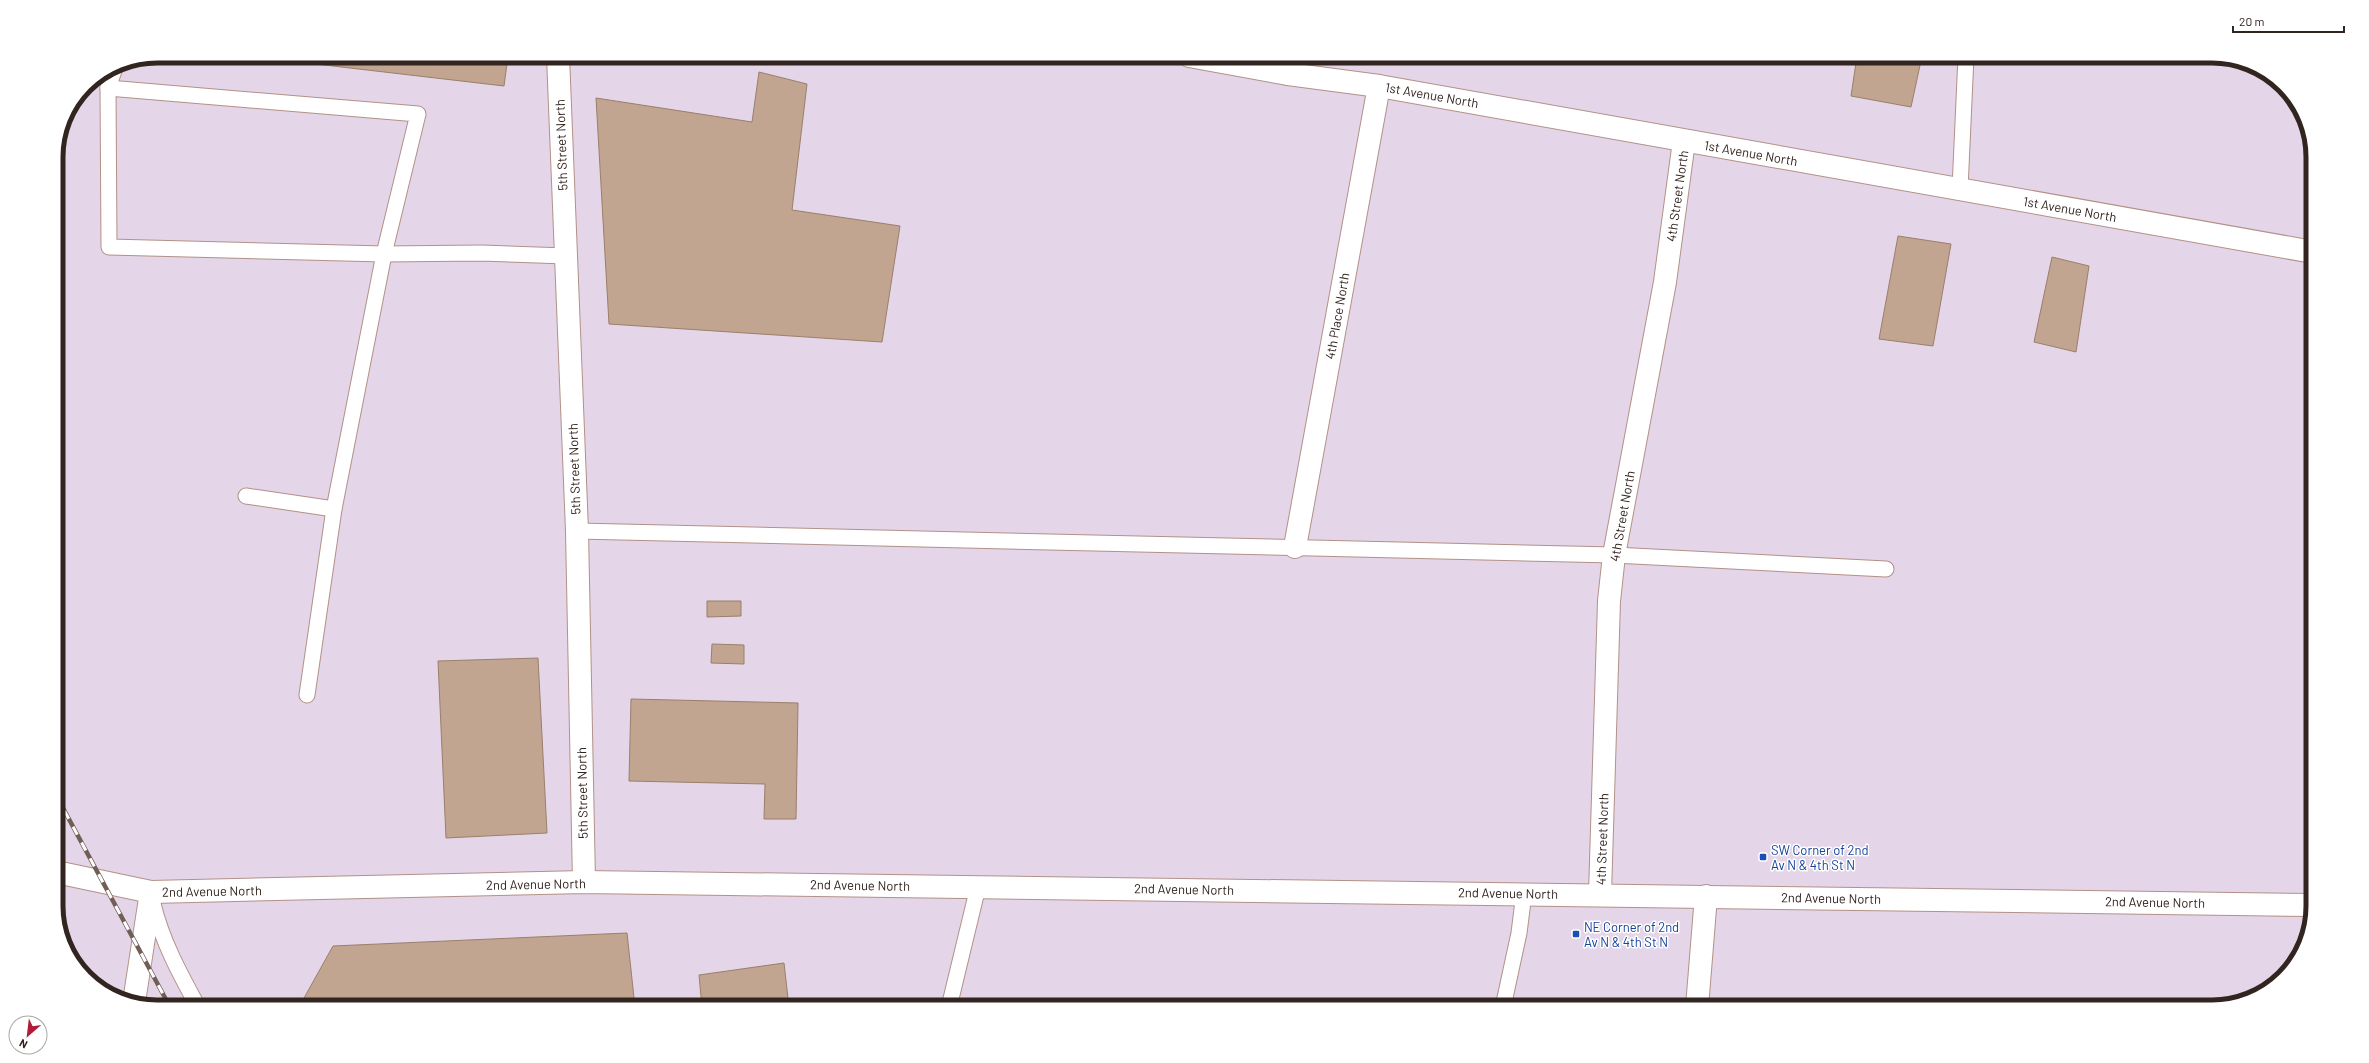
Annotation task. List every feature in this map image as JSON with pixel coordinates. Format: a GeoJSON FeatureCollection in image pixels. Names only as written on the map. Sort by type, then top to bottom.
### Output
{"type":"FeatureCollection","features":[{"type":"Feature","properties":{"kind":"street","name":"5th Street North"},"geometry":{"type":"LineString","coordinates":[[558,63],[577,531],[584,882]]}},
{"type":"Feature","properties":{"kind":"street","name":"1st Avenue North"},"geometry":{"type":"LineString","coordinates":[[1266,63],[1288,65],[1379,86],[2306,251]]}},
{"type":"Feature","properties":{"kind":"street","name":"4th Place North"},"geometry":{"type":"LineString","coordinates":[[1295,547],[1379,86]]}},
{"type":"Feature","properties":{"kind":"street","name":"4th Street North"},"geometry":{"type":"LineString","coordinates":[[1600,894],[1609,600],[1614,555],[1665,282],[1684,141]]}},
{"type":"Feature","properties":{"kind":"street","name":"2nd Avenue North"},"geometry":{"type":"LineString","coordinates":[[63,873],[151,892],[584,882],[1600,894],[2306,905]]}},
{"type":"Feature","properties":{"kind":"street"},"geometry":{"type":"LineString","coordinates":[[135,997],[151,892]]}},
{"type":"Feature","properties":{"kind":"street"},"geometry":{"type":"LineString","coordinates":[[1698,1000],[1706,896]]}},
{"type":"Feature","properties":{"kind":"lane"},"geometry":{"type":"LineString","coordinates":[[1960,190],[1966,63]]}},
{"type":"Feature","properties":{"kind":"lane"},"geometry":{"type":"LineString","coordinates":[[113,75],[108,88],[109,247],[384,254],[481,253],[566,256]]}},
{"type":"Feature","properties":{"kind":"lane"},"geometry":{"type":"LineString","coordinates":[[108,88],[418,114],[384,254],[334,509],[307,695]]}},
{"type":"Feature","properties":{"kind":"lane"},"geometry":{"type":"LineString","coordinates":[[246,496],[334,509]]}},
{"type":"Feature","properties":{"kind":"lane"},"geometry":{"type":"LineString","coordinates":[[577,531],[1614,555],[1886,569]]}},
{"type":"Feature","properties":{"kind":"lane"},"geometry":{"type":"LineString","coordinates":[[951,1000],[978,887]]}},
{"type":"Feature","properties":{"kind":"lane"},"geometry":{"type":"LineString","coordinates":[[151,892],[157,922],[172,960],[194,1000]]}},
{"type":"Feature","properties":{"kind":"lane"},"geometry":{"type":"LineString","coordinates":[[1505,1000],[1519,933],[1524,893]]}},
{"type":"Feature","properties":{"kind":"shaded area"},"geometry":{"type":"Polygon","coordinates":[[[151,63],[2212,63],[2231,65],[2248,70],[2269,82],[2279,90],[2287,100],[2299,121],[2306,151],[2306,912],[2299,942],[2283,968],[2264,984],[2237,997],[2212,1000],[157,1000],[132,997],[121,993],[100,981],[86,968],[73,948],[68,936],[63,912],[63,151],[66,132],[73,115],[82,100],[95,86],[121,70],[151,63]]]}},
{"type":"Feature","properties":{"kind":"building"},"geometry":{"type":"Polygon","coordinates":[[[307,63],[507,63],[504,86],[307,63]]]}},
{"type":"Feature","properties":{"kind":"building"},"geometry":{"type":"Polygon","coordinates":[[[1856,63],[1920,63],[1911,107],[1851,96],[1856,63]]]}},
{"type":"Feature","properties":{"kind":"building"},"geometry":{"type":"Polygon","coordinates":[[[759,72],[807,84],[792,210],[900,226],[882,342],[609,324],[596,98],[752,122],[759,72]]]}},
{"type":"Feature","properties":{"kind":"building"},"geometry":{"type":"Polygon","coordinates":[[[1898,236],[1951,244],[1933,346],[1879,339],[1898,236]]]}},
{"type":"Feature","properties":{"kind":"building"},"geometry":{"type":"Polygon","coordinates":[[[2052,257],[2089,266],[2076,352],[2034,342],[2052,257]]]}},
{"type":"Feature","properties":{"kind":"building"},"geometry":{"type":"Polygon","coordinates":[[[707,601],[741,601],[741,616],[707,617],[707,601]]]}},
{"type":"Feature","properties":{"kind":"building"},"geometry":{"type":"Polygon","coordinates":[[[712,644],[744,645],[744,664],[711,663],[712,644]]]}},
{"type":"Feature","properties":{"kind":"building"},"geometry":{"type":"Polygon","coordinates":[[[538,658],[547,833],[446,838],[438,661],[538,658]]]}},
{"type":"Feature","properties":{"kind":"building"},"geometry":{"type":"Polygon","coordinates":[[[631,699],[798,703],[796,819],[764,819],[765,784],[629,781],[631,699]]]}},
{"type":"Feature","properties":{"kind":"building"},"geometry":{"type":"Polygon","coordinates":[[[627,933],[634,1000],[303,1000],[333,946],[627,933]]]}},
{"type":"Feature","properties":{"kind":"building"},"geometry":{"type":"Polygon","coordinates":[[[784,963],[788,1000],[701,1000],[699,975],[784,963]]]}},
{"type":"Feature","properties":{"kind":"railway"},"geometry":{"type":"LineString","coordinates":[[63,808],[166,1000]]}},
{"type":"Feature","properties":{"kind":"place","name":"SW Corner of 2nd Av N & 4th St N"},"geometry":{"type":"Point","coordinates":[1763,857]}},
{"type":"Feature","properties":{"kind":"place","name":"NE Corner of 2nd Av N & 4th St N"},"geometry":{"type":"Point","coordinates":[1576,934]}}]}
